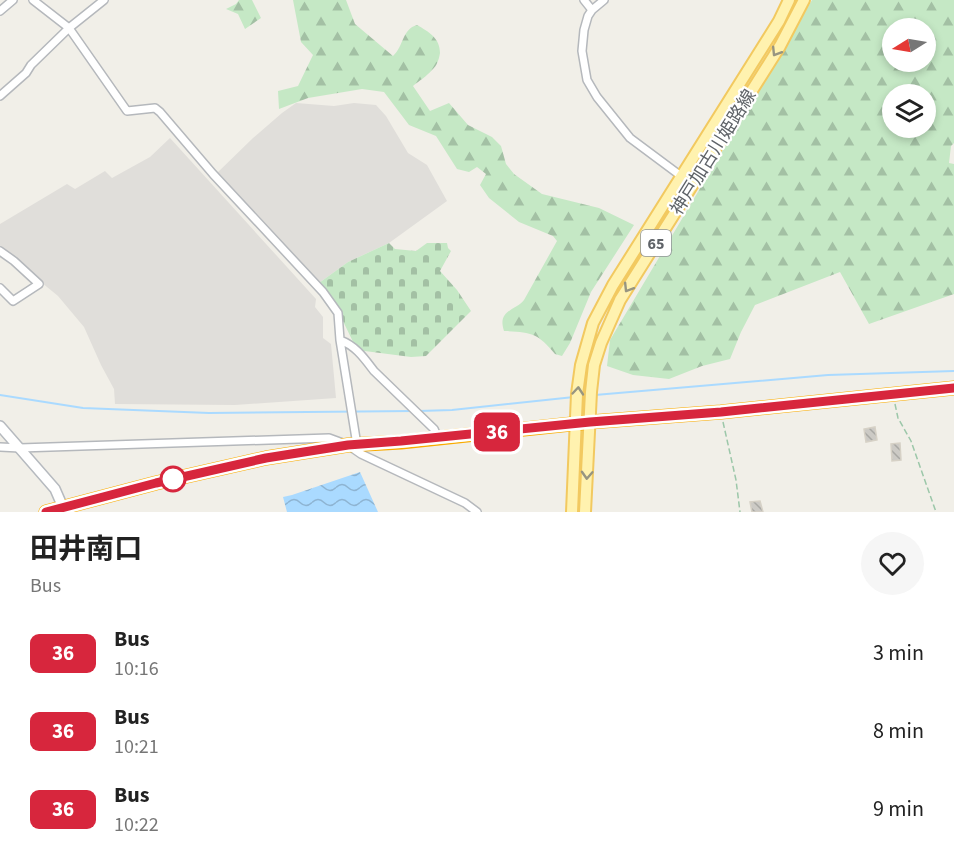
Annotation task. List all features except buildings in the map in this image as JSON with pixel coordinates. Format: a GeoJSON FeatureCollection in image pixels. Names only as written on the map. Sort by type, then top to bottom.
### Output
{"type":"FeatureCollection","features":[{"type":"Feature","properties":{"kind":"highway"},"geometry":{"type":"LineString","coordinates":[[46,512],[64,510],[156,483],[266,458],[353,445],[721,412],[954,388]]}},
{"type":"Feature","properties":{"kind":"main road","name":"神戸加古川姫路線"},"geometry":{"type":"LineString","coordinates":[[572,512],[580,365],[593,322],[681,176],[779,21],[789,0]]}},
{"type":"Feature","properties":{"kind":"main road","name":"神戸加古川姫路線"},"geometry":{"type":"LineString","coordinates":[[585,512],[591,392],[594,365],[601,343],[620,300],[780,46],[804,0]]}},
{"type":"Feature","properties":{"kind":"street"},"geometry":{"type":"LineString","coordinates":[[0,11],[13,0]]}},
{"type":"Feature","properties":{"kind":"street"},"geometry":{"type":"LineString","coordinates":[[33,0],[69,27],[127,111],[154,108],[160,112],[220,182],[323,291],[338,313],[353,445]]}},
{"type":"Feature","properties":{"kind":"street"},"geometry":{"type":"LineString","coordinates":[[0,96],[26,73],[31,65],[69,27],[104,0]]}},
{"type":"Feature","properties":{"kind":"street"},"geometry":{"type":"LineString","coordinates":[[584,0],[592,9]]}},
{"type":"Feature","properties":{"kind":"street"},"geometry":{"type":"LineString","coordinates":[[604,0],[592,9],[584,30],[582,51],[587,80],[597,97],[630,138],[681,176]]}},
{"type":"Feature","properties":{"kind":"street"},"geometry":{"type":"LineString","coordinates":[[0,251],[39,284],[14,301],[0,288]]}},
{"type":"Feature","properties":{"kind":"street"},"geometry":{"type":"LineString","coordinates":[[340,340],[351,344],[374,371],[434,429],[438,438]]}},
{"type":"Feature","properties":{"kind":"street"},"geometry":{"type":"LineString","coordinates":[[0,426],[55,489],[64,510]]}},
{"type":"Feature","properties":{"kind":"street"},"geometry":{"type":"LineString","coordinates":[[0,447],[329,438],[353,445],[361,454],[465,503],[477,512]]}},
{"type":"Feature","properties":{"kind":"path"},"geometry":{"type":"LineString","coordinates":[[893,394],[898,418],[911,441],[936,512]]}},
{"type":"Feature","properties":{"kind":"path"},"geometry":{"type":"LineString","coordinates":[[721,412],[736,480],[740,512]]}},
{"type":"Feature","properties":{"kind":"shaded area"},"geometry":{"type":"Polygon","coordinates":[[[296,103],[334,106],[354,103],[376,105],[386,116],[408,153],[427,165],[447,201],[389,243],[348,262],[319,283],[216,174],[253,138],[296,103]]]}},
{"type":"Feature","properties":{"kind":"shaded area"},"geometry":{"type":"Polygon","coordinates":[[[170,138],[316,299],[315,307],[323,317],[323,338],[331,344],[336,398],[235,405],[115,404],[114,389],[84,327],[58,296],[0,250],[0,224],[67,184],[75,189],[105,171],[112,178],[150,157],[170,138]]]}},
{"type":"Feature","properties":{"kind":"green space"},"geometry":{"type":"Polygon","coordinates":[[[239,0],[252,0],[261,18],[245,29],[238,14],[226,9],[239,0]]]}},
{"type":"Feature","properties":{"kind":"green space"},"geometry":{"type":"Polygon","coordinates":[[[293,0],[346,0],[355,24],[393,56],[408,30],[417,25],[426,30],[438,43],[440,55],[434,68],[413,86],[430,111],[449,103],[468,125],[492,137],[501,146],[506,164],[514,174],[542,194],[599,208],[634,225],[591,292],[570,343],[562,356],[555,354],[544,342],[533,335],[504,331],[502,324],[505,315],[524,300],[557,241],[553,236],[519,222],[489,198],[480,185],[486,174],[477,167],[469,172],[457,169],[436,136],[409,125],[384,92],[362,89],[308,98],[279,109],[278,91],[298,86],[313,55],[301,42],[293,0]]]}},
{"type":"Feature","properties":{"kind":"green space"},"geometry":{"type":"Polygon","coordinates":[[[812,0],[954,0],[954,143],[951,146],[949,163],[954,164],[954,294],[869,324],[840,272],[755,305],[730,359],[702,366],[669,379],[633,375],[607,366],[610,340],[812,0]]]}},
{"type":"Feature","properties":{"kind":"green space"},"geometry":{"type":"Polygon","coordinates":[[[389,243],[395,249],[416,251],[427,243],[447,243],[451,251],[440,271],[471,311],[426,356],[411,357],[357,350],[340,315],[319,283],[348,262],[389,243]]]}},
{"type":"Feature","properties":{"kind":"water"},"geometry":{"type":"Polygon","coordinates":[[[360,472],[378,512],[287,512],[283,497],[360,472]]]}},
{"type":"Feature","properties":{"kind":"waterway"},"geometry":{"type":"LineString","coordinates":[[595,395],[828,375],[954,371]]}},
{"type":"Feature","properties":{"kind":"waterway"},"geometry":{"type":"LineString","coordinates":[[0,395],[83,408],[209,413],[413,411]]}},
{"type":"Feature","properties":{"kind":"waterway"},"geometry":{"type":"LineString","coordinates":[[419,411],[452,410],[574,397]]}},
{"type":"Feature","properties":{"kind":"bus line","name":"36"},"geometry":{"type":"LineString","coordinates":[[46,512],[156,483],[266,458],[348,445],[721,412],[954,388]]}}]}
